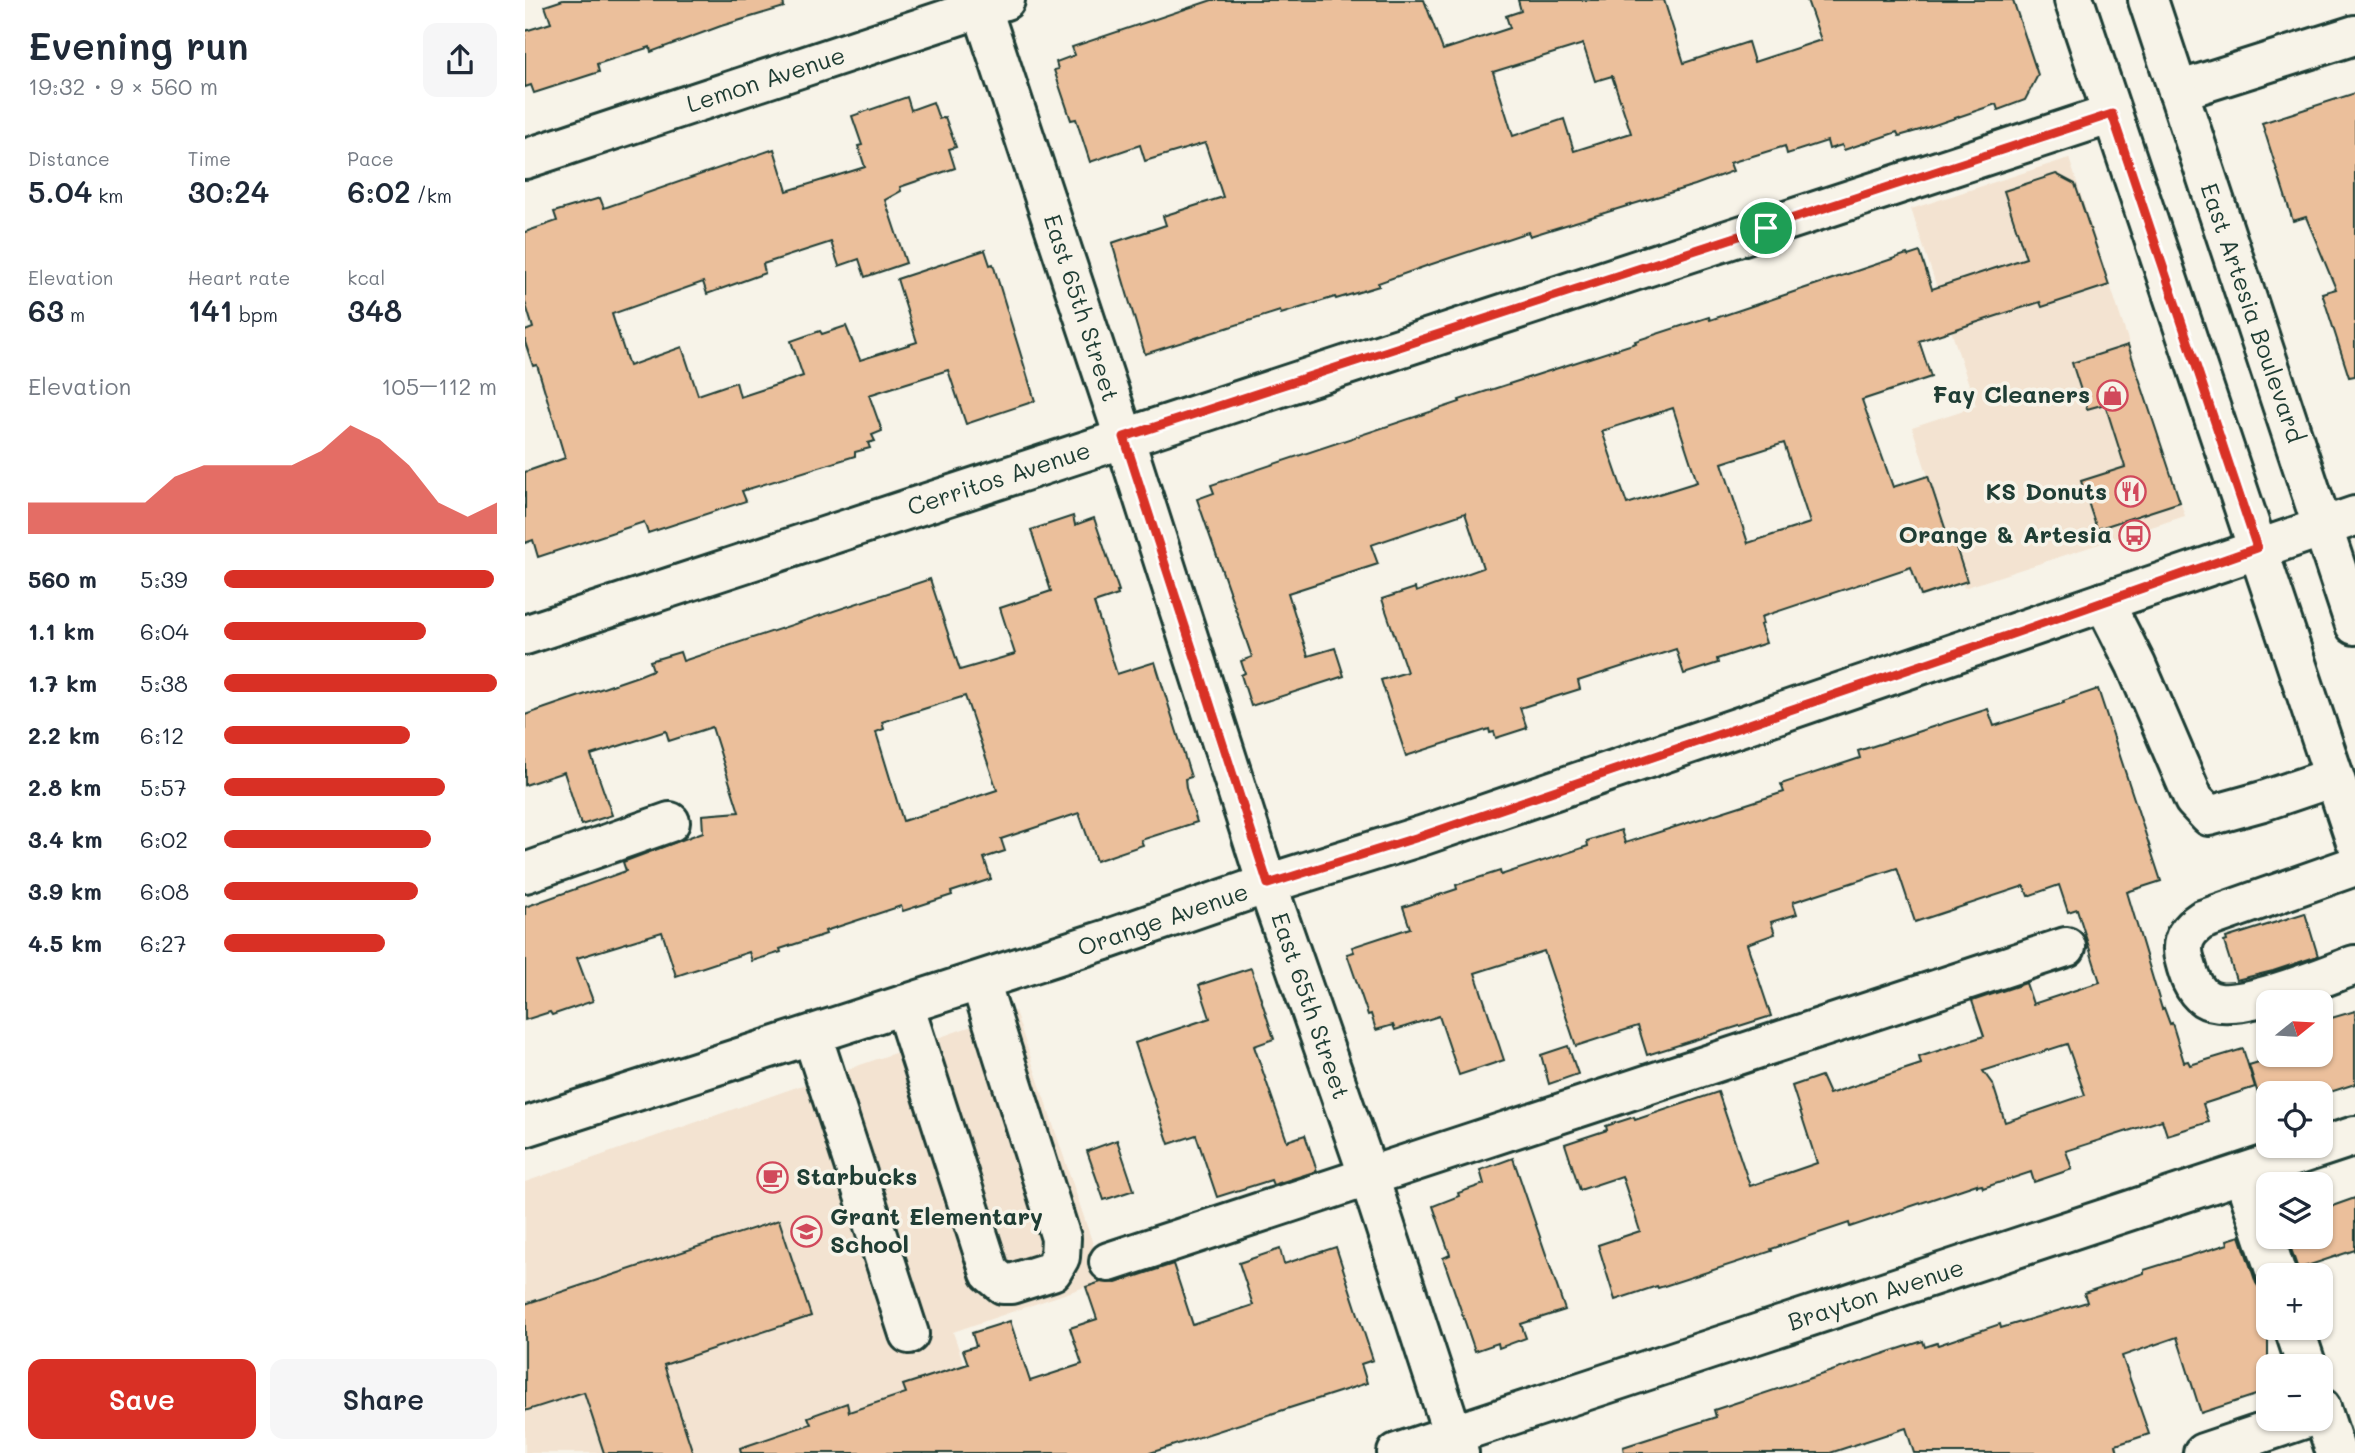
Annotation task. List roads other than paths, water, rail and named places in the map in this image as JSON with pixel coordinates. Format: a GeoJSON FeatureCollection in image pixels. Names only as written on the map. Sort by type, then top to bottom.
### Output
{"type":"FeatureCollection","features":[{"type":"Feature","properties":{"kind":"street"},"geometry":{"type":"LineString","coordinates":[[2074,0],[2355,839]]}},
{"type":"Feature","properties":{"kind":"street","name":"East Artesia Boulevard"},"geometry":{"type":"LineString","coordinates":[[2148,0],[2178,91],[2339,521],[2355,625]]}},
{"type":"Feature","properties":{"kind":"street","name":"Lemon Avenue"},"geometry":{"type":"LineString","coordinates":[[525,159],[989,3]]}},
{"type":"Feature","properties":{"kind":"street","name":"East 65th Street"},"geometry":{"type":"LineString","coordinates":[[989,3],[1124,437],[1268,884],[1369,1177],[1456,1444]]}},
{"type":"Feature","properties":{"kind":"street"},"geometry":{"type":"LineString","coordinates":[[2178,91],[2355,34]]}},
{"type":"Feature","properties":{"kind":"street","name":"Cerritos Avenue"},"geometry":{"type":"LineString","coordinates":[[525,635],[2112,114]]}},
{"type":"Feature","properties":{"kind":"street","name":"Orange Avenue"},"geometry":{"type":"LineString","coordinates":[[525,1127],[1422,836],[2339,521]]}},
{"type":"Feature","properties":{"kind":"street"},"geometry":{"type":"LineString","coordinates":[[2104,602],[2136,665],[2194,800],[2209,816],[2263,802],[2335,777]]}},
{"type":"Feature","properties":{"kind":"street"},"geometry":{"type":"LineString","coordinates":[[525,873],[670,822]]}},
{"type":"Feature","properties":{"kind":"street"},"geometry":{"type":"LineString","coordinates":[[2355,866],[2202,920],[2184,937],[2183,957],[2192,984],[2205,998],[2224,1003],[2246,1002],[2355,965]]}},
{"type":"Feature","properties":{"kind":"street"},"geometry":{"type":"LineString","coordinates":[[1109,1262],[2066,947]]}},
{"type":"Feature","properties":{"kind":"street"},"geometry":{"type":"LineString","coordinates":[[904,1005],[990,1273],[1003,1284],[1011,1284],[1052,1271],[1060,1257],[1061,1238],[980,981]]}},
{"type":"Feature","properties":{"kind":"street"},"geometry":{"type":"LineString","coordinates":[[812,1035],[909,1334]]}},
{"type":"Feature","properties":{"kind":"street","name":"Brayton Avenue"},"geometry":{"type":"LineString","coordinates":[[1397,1453],[1456,1444],[2355,1136]]}},
{"type":"Feature","properties":{"kind":"street"},"geometry":{"type":"LineString","coordinates":[[2243,1174],[2273,1263]]}},
{"type":"Feature","properties":{"kind":"street"},"geometry":{"type":"LineString","coordinates":[[2203,1453],[2267,1431]]}},
{"type":"Feature","properties":{"kind":"street"},"geometry":{"type":"LineString","coordinates":[[2325,1431],[2336,1453]]}},
{"type":"Feature","properties":{"kind":"place","name":"Fay Cleaners"},"geometry":{"type":"Point","coordinates":[2113,395]}},
{"type":"Feature","properties":{"kind":"place","name":"KS Donuts"},"geometry":{"type":"Point","coordinates":[2130,492]}},
{"type":"Feature","properties":{"kind":"place","name":"Orange & Artesia"},"geometry":{"type":"Point","coordinates":[2135,535]}},
{"type":"Feature","properties":{"kind":"place","name":"Starbucks"},"geometry":{"type":"Point","coordinates":[773,1177]}},
{"type":"Feature","properties":{"kind":"place","name":"Grant Elementary School"},"geometry":{"type":"Point","coordinates":[807,1231]}}]}
